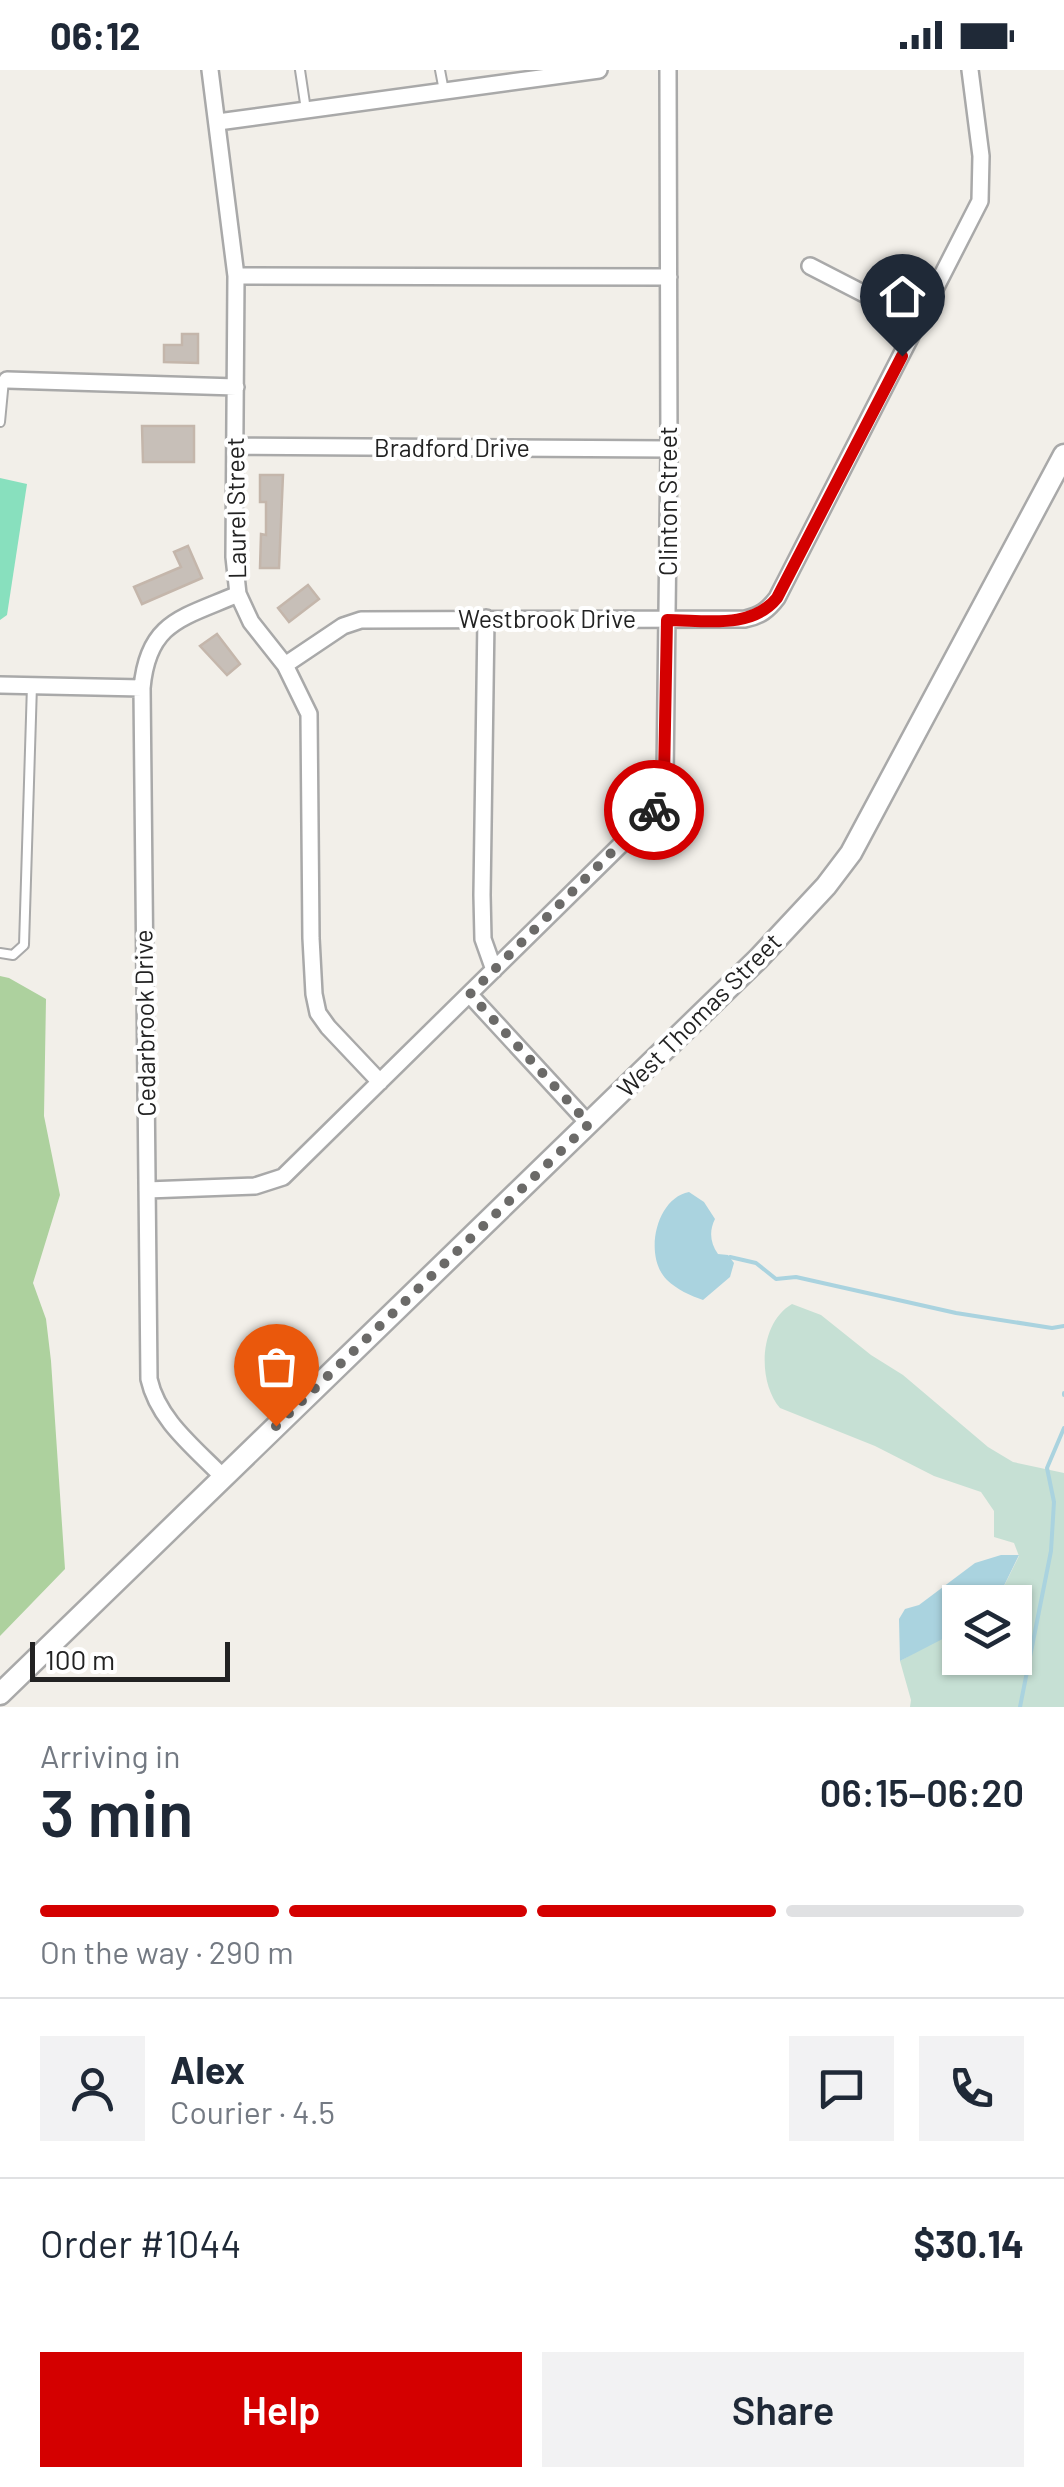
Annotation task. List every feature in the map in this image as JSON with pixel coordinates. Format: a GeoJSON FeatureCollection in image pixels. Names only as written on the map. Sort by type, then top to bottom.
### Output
{"type":"FeatureCollection","features":[{"type":"Feature","properties":{"kind":"street","name":"Laurel Street"},"geometry":{"type":"LineString","coordinates":[[210,70],[236,276],[234,557],[238,594],[251,622],[302,694],[310,730],[314,994],[318,1013],[380,1082]]}},
{"type":"Feature","properties":{"kind":"street"},"geometry":{"type":"LineString","coordinates":[[218,122],[444,91],[503,76],[599,70]]}},
{"type":"Feature","properties":{"kind":"street","name":"Clinton Street"},"geometry":{"type":"LineString","coordinates":[[147,1190],[256,1186],[283,1176],[650,816],[661,797],[669,450],[668,70]]}},
{"type":"Feature","properties":{"kind":"street","name":"Westbrook Drive"},"geometry":{"type":"LineString","coordinates":[[285,665],[343,626],[361,620],[745,620],[768,609],[965,233],[982,188],[970,70]]}},
{"type":"Feature","properties":{"kind":"street"},"geometry":{"type":"LineString","coordinates":[[810,266],[919,322]]}},
{"type":"Feature","properties":{"kind":"street"},"geometry":{"type":"LineString","coordinates":[[236,276],[669,277]]}},
{"type":"Feature","properties":{"kind":"street"},"geometry":{"type":"LineString","coordinates":[[3,380],[236,387]]}},
{"type":"Feature","properties":{"kind":"street","name":"Bradford Drive"},"geometry":{"type":"LineString","coordinates":[[235,446],[669,450]]}},
{"type":"Feature","properties":{"kind":"street","name":"West Thomas Street"},"geometry":{"type":"LineString","coordinates":[[0,1694],[758,960],[826,886],[851,853],[1054,495],[1064,455]]}},
{"type":"Feature","properties":{"kind":"street","name":"Cedarbrook Drive"},"geometry":{"type":"LineString","coordinates":[[223,1477],[169,1422],[153,1398],[149,1379],[142,688],[144,661],[154,641],[182,618],[238,594]]}},
{"type":"Feature","properties":{"kind":"street"},"geometry":{"type":"LineString","coordinates":[[486,618],[482,896],[483,939],[494,970]]}},
{"type":"Feature","properties":{"kind":"street"},"geometry":{"type":"LineString","coordinates":[[0,685],[142,688]]}},
{"type":"Feature","properties":{"kind":"street"},"geometry":{"type":"LineString","coordinates":[[470,994],[589,1124]]}},
{"type":"Feature","properties":{"kind":"lane"},"geometry":{"type":"LineString","coordinates":[[300,70],[306,110]]}},
{"type":"Feature","properties":{"kind":"lane"},"geometry":{"type":"LineString","coordinates":[[440,70],[444,91]]}},
{"type":"Feature","properties":{"kind":"lane"},"geometry":{"type":"LineString","coordinates":[[0,422],[3,380]]}},
{"type":"Feature","properties":{"kind":"lane"},"geometry":{"type":"LineString","coordinates":[[0,953],[12,955],[24,944],[32,685]]}},
{"type":"Feature","properties":{"kind":"green space"},"geometry":{"type":"Polygon","coordinates":[[[0,478],[27,484],[7,615],[0,620],[0,478]]]}},
{"type":"Feature","properties":{"kind":"green space"},"geometry":{"type":"Polygon","coordinates":[[[0,976],[46,999],[44,1116],[60,1195],[33,1283],[46,1319],[51,1361],[65,1569],[0,1636],[0,976]]]}},
{"type":"Feature","properties":{"kind":"green space"},"geometry":{"type":"Polygon","coordinates":[[[792,1304],[821,1315],[903,1375],[988,1447],[1013,1462],[1064,1473],[1064,1707],[910,1707],[900,1661],[942,1637],[942,1675],[1032,1675],[1032,1585],[1004,1585],[1019,1556],[1014,1543],[994,1537],[994,1511],[981,1492],[934,1476],[875,1446],[780,1408],[768,1383],[765,1353],[773,1324],[792,1304]]]}},
{"type":"Feature","properties":{"kind":"water"},"geometry":{"type":"Polygon","coordinates":[[[689,1192],[704,1202],[715,1219],[711,1237],[715,1250],[728,1255],[734,1263],[730,1277],[703,1300],[667,1280],[656,1257],[661,1216],[668,1205],[689,1192]]]}},
{"type":"Feature","properties":{"kind":"water"},"geometry":{"type":"Polygon","coordinates":[[[1001,1555],[1019,1555],[1004,1585],[946,1585],[975,1563],[1001,1555]]]}},
{"type":"Feature","properties":{"kind":"water"},"geometry":{"type":"Polygon","coordinates":[[[942,1588],[942,1639],[900,1661],[899,1619],[905,1609],[919,1605],[942,1588]]]}},
{"type":"Feature","properties":{"kind":"building"},"geometry":{"type":"Polygon","coordinates":[[[182,334],[198,334],[198,363],[164,362],[164,345],[182,345],[182,334]]]}},
{"type":"Feature","properties":{"kind":"building"},"geometry":{"type":"Polygon","coordinates":[[[142,426],[194,426],[194,462],[143,462],[142,426]]]}},
{"type":"Feature","properties":{"kind":"building"},"geometry":{"type":"Polygon","coordinates":[[[260,475],[283,475],[279,568],[260,568],[266,502],[260,502],[260,475]]]}},
{"type":"Feature","properties":{"kind":"building"},"geometry":{"type":"Polygon","coordinates":[[[188,546],[202,578],[142,604],[134,587],[181,567],[174,552],[188,546]]]}},
{"type":"Feature","properties":{"kind":"building"},"geometry":{"type":"Polygon","coordinates":[[[308,585],[319,599],[289,622],[278,608],[308,585]]]}},
{"type":"Feature","properties":{"kind":"building"},"geometry":{"type":"Polygon","coordinates":[[[217,634],[240,664],[227,675],[200,646],[217,634]]]}},
{"type":"Feature","properties":{"kind":"waterway"},"geometry":{"type":"LineString","coordinates":[[730,1257],[756,1263],[776,1279],[796,1277],[956,1313],[1052,1328],[1064,1326]]}},
{"type":"Feature","properties":{"kind":"waterway"},"geometry":{"type":"LineString","coordinates":[[1020,1707],[1051,1551],[1054,1502],[1047,1468],[1064,1428]]}},
{"type":"Feature","properties":{"kind":"way so far"},"geometry":{"type":"LineString","coordinates":[[276,1426],[589,1124],[470,994],[654,810]]}},
{"type":"Feature","properties":{"kind":"route"},"geometry":{"type":"LineString","coordinates":[[654,810],[664,778],[667,620],[745,620],[768,609],[902,356]]}}]}
